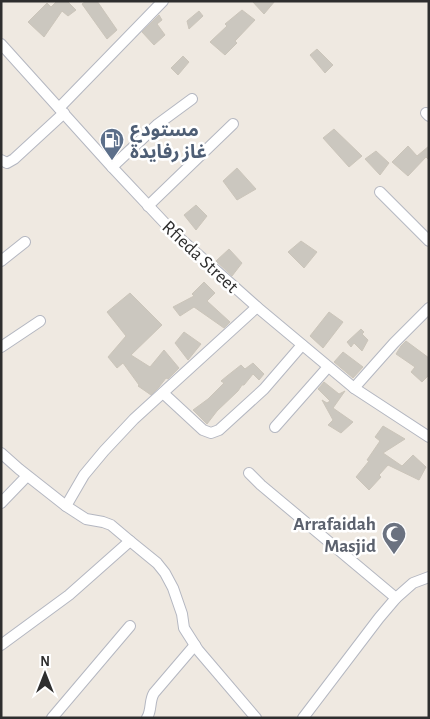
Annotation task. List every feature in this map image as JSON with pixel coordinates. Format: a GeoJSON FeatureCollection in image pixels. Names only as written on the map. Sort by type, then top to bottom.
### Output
{"type":"FeatureCollection","features":[{"type":"Feature","properties":{"kind":"street"},"geometry":{"type":"LineString","coordinates":[[1,160],[7,163],[14,159],[62,111],[163,1]]}},
{"type":"Feature","properties":{"kind":"street","name":"Rfieda Street"},"geometry":{"type":"LineString","coordinates":[[1,44],[112,168],[175,234],[257,307],[354,388],[429,438]]}},
{"type":"Feature","properties":{"kind":"street"},"geometry":{"type":"LineString","coordinates":[[112,168],[158,124],[192,98]]}},
{"type":"Feature","properties":{"kind":"street"},"geometry":{"type":"LineString","coordinates":[[148,206],[233,124]]}},
{"type":"Feature","properties":{"kind":"street"},"geometry":{"type":"LineString","coordinates":[[380,192],[429,241]]}},
{"type":"Feature","properties":{"kind":"street"},"geometry":{"type":"LineString","coordinates":[[1,261],[25,242]]}},
{"type":"Feature","properties":{"kind":"street"},"geometry":{"type":"LineString","coordinates":[[66,506],[84,475],[134,419],[257,307]]}},
{"type":"Feature","properties":{"kind":"street"},"geometry":{"type":"LineString","coordinates":[[354,388],[394,343],[429,308]]}},
{"type":"Feature","properties":{"kind":"street"},"geometry":{"type":"LineString","coordinates":[[1,347],[40,321]]}},
{"type":"Feature","properties":{"kind":"street"},"geometry":{"type":"LineString","coordinates":[[163,393],[203,430],[211,433],[219,430],[258,395],[302,345]]}},
{"type":"Feature","properties":{"kind":"street"},"geometry":{"type":"LineString","coordinates":[[275,427],[328,367]]}},
{"type":"Feature","properties":{"kind":"street"},"geometry":{"type":"LineString","coordinates":[[1,453],[66,506],[86,520],[111,525],[157,563],[165,573],[176,597],[182,614],[184,628],[195,646],[256,718]]}},
{"type":"Feature","properties":{"kind":"street"},"geometry":{"type":"LineString","coordinates":[[248,473],[396,598]]}},
{"type":"Feature","properties":{"kind":"street"},"geometry":{"type":"LineString","coordinates":[[1,503],[27,476]]}},
{"type":"Feature","properties":{"kind":"street"},"geometry":{"type":"LineString","coordinates":[[1,645],[70,595],[130,541]]}},
{"type":"Feature","properties":{"kind":"street"},"geometry":{"type":"LineString","coordinates":[[302,718],[396,598],[413,583],[429,577]]}},
{"type":"Feature","properties":{"kind":"street"},"geometry":{"type":"LineString","coordinates":[[52,718],[130,626]]}},
{"type":"Feature","properties":{"kind":"street"},"geometry":{"type":"LineString","coordinates":[[146,718],[154,692],[195,646]]}},
{"type":"Feature","properties":{"kind":"building"},"geometry":{"type":"Polygon","coordinates":[[[57,1],[67,1],[76,10],[68,16],[62,11],[44,37],[28,22],[47,3],[51,7],[57,1]]]}},
{"type":"Feature","properties":{"kind":"building"},"geometry":{"type":"Polygon","coordinates":[[[86,1],[97,1],[117,30],[107,39],[82,4],[86,1]]]}},
{"type":"Feature","properties":{"kind":"building"},"geometry":{"type":"Polygon","coordinates":[[[252,1],[275,1],[264,14],[252,1]]]}},
{"type":"Feature","properties":{"kind":"building"},"geometry":{"type":"Polygon","coordinates":[[[242,10],[255,20],[235,41],[237,43],[225,55],[210,42],[227,26],[225,24],[242,10]]]}},
{"type":"Feature","properties":{"kind":"building"},"geometry":{"type":"Polygon","coordinates":[[[199,11],[203,16],[189,29],[187,21],[199,11]]]}},
{"type":"Feature","properties":{"kind":"building"},"geometry":{"type":"Polygon","coordinates":[[[159,15],[162,20],[157,24],[165,35],[154,45],[142,32],[159,15]]]}},
{"type":"Feature","properties":{"kind":"building"},"geometry":{"type":"Polygon","coordinates":[[[317,49],[333,65],[325,73],[310,55],[317,49]]]}},
{"type":"Feature","properties":{"kind":"building"},"geometry":{"type":"Polygon","coordinates":[[[183,56],[189,62],[178,75],[171,68],[183,56]]]}},
{"type":"Feature","properties":{"kind":"building"},"geometry":{"type":"Polygon","coordinates":[[[334,129],[362,156],[349,167],[323,138],[334,129]]]}},
{"type":"Feature","properties":{"kind":"building"},"geometry":{"type":"Polygon","coordinates":[[[408,146],[417,156],[429,146],[429,160],[426,157],[408,176],[392,162],[408,146]]]}},
{"type":"Feature","properties":{"kind":"building"},"geometry":{"type":"Polygon","coordinates":[[[376,151],[389,163],[380,175],[365,159],[376,151]]]}},
{"type":"Feature","properties":{"kind":"building"},"geometry":{"type":"Polygon","coordinates":[[[237,168],[256,189],[237,200],[223,181],[237,168]]]}},
{"type":"Feature","properties":{"kind":"building"},"geometry":{"type":"Polygon","coordinates":[[[196,205],[207,216],[196,230],[184,215],[196,205]]]}},
{"type":"Feature","properties":{"kind":"building"},"geometry":{"type":"Polygon","coordinates":[[[301,241],[317,252],[304,268],[288,252],[301,241]]]}},
{"type":"Feature","properties":{"kind":"building"},"geometry":{"type":"Polygon","coordinates":[[[229,249],[242,263],[232,276],[216,261],[229,249]]]}},
{"type":"Feature","properties":{"kind":"building"},"geometry":{"type":"Polygon","coordinates":[[[204,282],[215,293],[207,301],[230,322],[224,328],[194,307],[180,316],[173,307],[194,296],[192,294],[204,282]]]}},
{"type":"Feature","properties":{"kind":"building"},"geometry":{"type":"Polygon","coordinates":[[[130,293],[162,325],[131,355],[150,367],[164,350],[179,368],[168,379],[166,378],[151,395],[138,386],[123,363],[117,368],[108,357],[126,336],[107,312],[130,293]]]}},
{"type":"Feature","properties":{"kind":"building"},"geometry":{"type":"Polygon","coordinates":[[[329,312],[343,322],[323,348],[310,336],[329,312]]]}},
{"type":"Feature","properties":{"kind":"building"},"geometry":{"type":"Polygon","coordinates":[[[361,329],[364,332],[362,334],[368,340],[362,351],[354,343],[351,347],[347,342],[361,329]]]}},
{"type":"Feature","properties":{"kind":"building"},"geometry":{"type":"Polygon","coordinates":[[[184,332],[201,344],[188,360],[175,343],[184,332]]]}},
{"type":"Feature","properties":{"kind":"building"},"geometry":{"type":"Polygon","coordinates":[[[406,341],[429,358],[429,375],[422,382],[411,372],[415,367],[396,354],[406,341]]]}},
{"type":"Feature","properties":{"kind":"building"},"geometry":{"type":"Polygon","coordinates":[[[343,352],[363,367],[353,378],[334,362],[343,352]]]}},
{"type":"Feature","properties":{"kind":"building"},"geometry":{"type":"Polygon","coordinates":[[[253,363],[264,374],[259,380],[253,374],[207,424],[193,410],[208,399],[224,383],[221,381],[241,365],[245,369],[253,363]]]}},
{"type":"Feature","properties":{"kind":"building"},"geometry":{"type":"Polygon","coordinates":[[[324,382],[339,394],[345,391],[333,408],[353,422],[341,433],[328,425],[333,420],[322,400],[327,403],[330,401],[318,389],[324,382]]]}},
{"type":"Feature","properties":{"kind":"building"},"geometry":{"type":"Polygon","coordinates":[[[383,426],[405,439],[383,453],[402,466],[413,455],[426,467],[419,480],[388,465],[379,475],[381,477],[369,490],[356,477],[369,461],[367,460],[380,441],[375,437],[383,426]]]}},
{"type":"Feature","properties":{"kind":"place","name":"مستودع غاز رفايدة"},"geometry":{"type":"Point","coordinates":[112,161]}},
{"type":"Feature","properties":{"kind":"place","name":"Arrafaidah Masjid"},"geometry":{"type":"Point","coordinates":[394,555]}}]}
